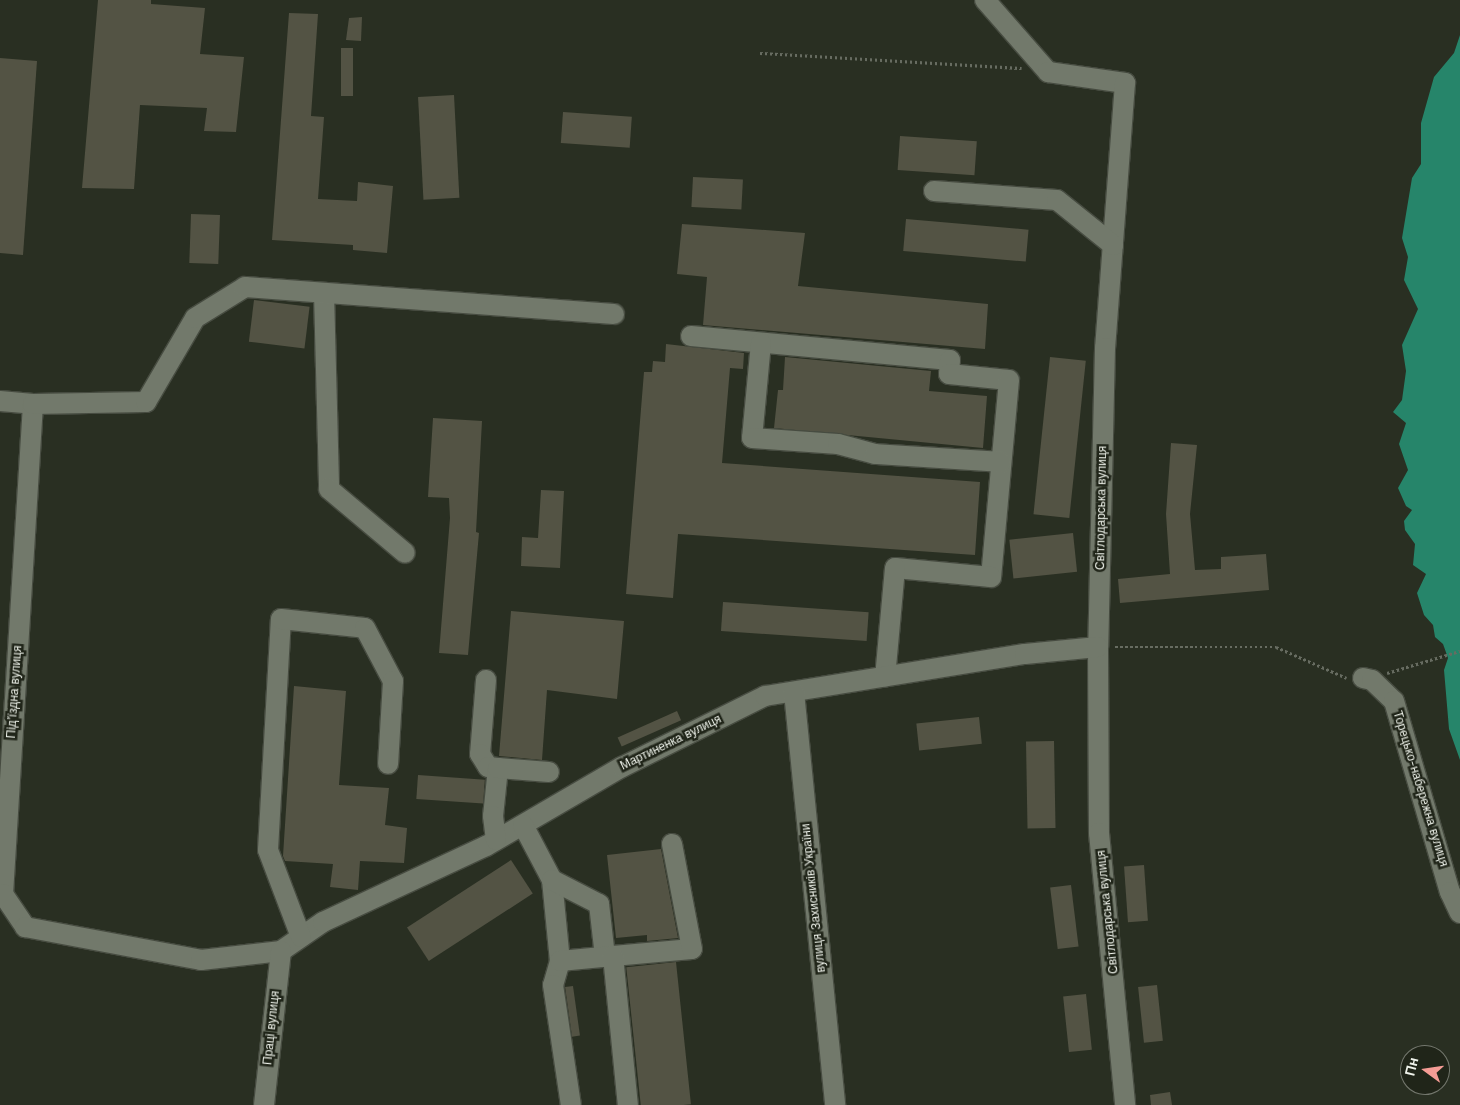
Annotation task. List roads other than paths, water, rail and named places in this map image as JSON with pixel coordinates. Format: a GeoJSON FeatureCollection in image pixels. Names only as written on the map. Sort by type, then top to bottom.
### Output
{"type":"FeatureCollection","features":[{"type":"Feature","properties":{"kind":"street","name":"Світлодарська вулиця"},"geometry":{"type":"LineString","coordinates":[[985,0],[1046,70],[1125,83],[1105,348],[1098,648],[1100,833],[1125,1105]]}},
{"type":"Feature","properties":{"kind":"street"},"geometry":{"type":"LineString","coordinates":[[934,191],[1057,200],[1113,245]]}},
{"type":"Feature","properties":{"kind":"street"},"geometry":{"type":"LineString","coordinates":[[0,401],[33,404],[146,402],[195,318],[245,287],[614,314]]}},
{"type":"Feature","properties":{"kind":"street"},"geometry":{"type":"LineString","coordinates":[[324,293],[329,489],[405,553]]}},
{"type":"Feature","properties":{"kind":"street"},"geometry":{"type":"LineString","coordinates":[[691,336],[950,360],[949,374],[1009,380],[991,577],[895,568],[885,677]]}},
{"type":"Feature","properties":{"kind":"street"},"geometry":{"type":"LineString","coordinates":[[761,343],[752,438],[838,444],[875,454],[1001,462]]}},
{"type":"Feature","properties":{"kind":"street","name":"Під’їздна вулиця"},"geometry":{"type":"LineString","coordinates":[[33,404],[3,894],[24,927],[200,960],[281,951]]}},
{"type":"Feature","properties":{"kind":"street"},"geometry":{"type":"LineString","coordinates":[[301,937],[268,850],[281,619],[365,628],[393,682],[388,764]]}},
{"type":"Feature","properties":{"kind":"street","name":"Мартиненка вулиця"},"geometry":{"type":"LineString","coordinates":[[281,951],[323,922],[496,840],[622,767],[765,696],[1025,654],[1098,648]]}},
{"type":"Feature","properties":{"kind":"street","name":"Торецько-набережна вулиця"},"geometry":{"type":"LineString","coordinates":[[1363,678],[1372,680],[1394,701],[1450,892],[1460,913]]}},
{"type":"Feature","properties":{"kind":"street"},"geometry":{"type":"LineString","coordinates":[[486,680],[480,754],[488,767],[549,772]]}},
{"type":"Feature","properties":{"kind":"street","name":"вулиця Захисників України"},"geometry":{"type":"LineString","coordinates":[[794,692],[835,1105]]}},
{"type":"Feature","properties":{"kind":"street"},"geometry":{"type":"LineString","coordinates":[[496,840],[493,816],[498,768]]}},
{"type":"Feature","properties":{"kind":"street"},"geometry":{"type":"LineString","coordinates":[[523,825],[552,880],[560,961],[553,985],[571,1105]]}},
{"type":"Feature","properties":{"kind":"street"},"geometry":{"type":"LineString","coordinates":[[560,961],[692,949],[672,844]]}},
{"type":"Feature","properties":{"kind":"street"},"geometry":{"type":"LineString","coordinates":[[552,880],[599,904],[609,957],[628,1105]]}},
{"type":"Feature","properties":{"kind":"street","name":"Праці вулиця"},"geometry":{"type":"LineString","coordinates":[[264,1105],[281,951]]}}]}
